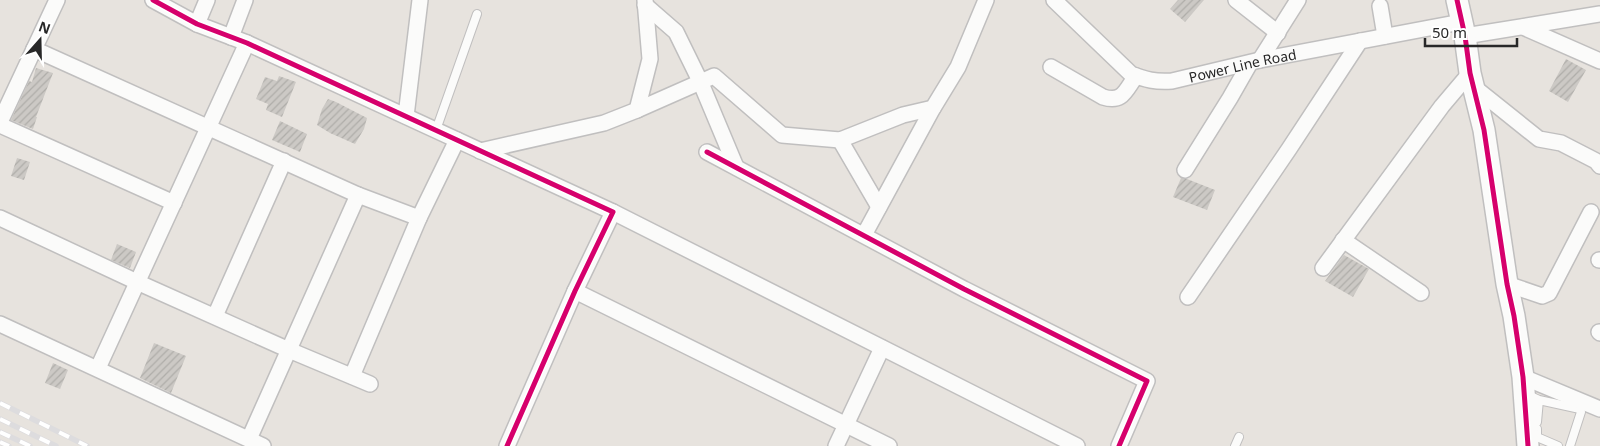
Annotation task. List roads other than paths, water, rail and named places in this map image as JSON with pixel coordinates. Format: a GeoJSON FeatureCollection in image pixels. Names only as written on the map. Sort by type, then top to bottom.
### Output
{"type":"FeatureCollection","features":[{"type":"Feature","properties":{"kind":"street"},"geometry":{"type":"LineString","coordinates":[[57,0],[0,124],[174,203]]}},
{"type":"Feature","properties":{"kind":"street"},"geometry":{"type":"LineString","coordinates":[[153,0],[197,24],[248,43],[613,212],[1077,446]]}},
{"type":"Feature","properties":{"kind":"street"},"geometry":{"type":"LineString","coordinates":[[197,24],[208,0]]}},
{"type":"Feature","properties":{"kind":"street"},"geometry":{"type":"LineString","coordinates":[[231,37],[245,0]]}},
{"type":"Feature","properties":{"kind":"street"},"geometry":{"type":"LineString","coordinates":[[406,116],[420,0]]}},
{"type":"Feature","properties":{"kind":"street"},"geometry":{"type":"LineString","coordinates":[[864,235],[932,108],[958,67],[986,0]]}},
{"type":"Feature","properties":{"kind":"street","name":"Power Line Road"},"geometry":{"type":"LineString","coordinates":[[1054,0],[1131,74],[1147,80],[1172,81],[1385,36],[1463,29],[1523,28],[1600,14]]}},
{"type":"Feature","properties":{"kind":"street"},"geometry":{"type":"LineString","coordinates":[[1236,0],[1278,33]]}},
{"type":"Feature","properties":{"kind":"street"},"geometry":{"type":"LineString","coordinates":[[1185,170],[1255,62],[1278,33],[1298,0]]}},
{"type":"Feature","properties":{"kind":"street"},"geometry":{"type":"LineString","coordinates":[[1456,0],[1484,130],[1507,284],[1529,390],[1531,420],[1528,446]]}},
{"type":"Feature","properties":{"kind":"street"},"geometry":{"type":"LineString","coordinates":[[645,2],[676,32],[700,82],[736,167]]}},
{"type":"Feature","properties":{"kind":"street"},"geometry":{"type":"LineString","coordinates":[[637,110],[650,59],[645,2]]}},
{"type":"Feature","properties":{"kind":"street"},"geometry":{"type":"LineString","coordinates":[[1380,6],[1385,36]]}},
{"type":"Feature","properties":{"kind":"street"},"geometry":{"type":"LineString","coordinates":[[1523,28],[1600,61]]}},
{"type":"Feature","properties":{"kind":"street"},"geometry":{"type":"LineString","coordinates":[[1188,297],[1360,41]]}},
{"type":"Feature","properties":{"kind":"street"},"geometry":{"type":"LineString","coordinates":[[98,368],[248,43]]}},
{"type":"Feature","properties":{"kind":"street"},"geometry":{"type":"LineString","coordinates":[[34,49],[358,194],[420,218]]}},
{"type":"Feature","properties":{"kind":"street"},"geometry":{"type":"LineString","coordinates":[[1051,67],[1103,97],[1112,100],[1122,95],[1136,76]]}},
{"type":"Feature","properties":{"kind":"street"},"geometry":{"type":"LineString","coordinates":[[480,151],[604,123],[714,76],[782,135],[840,140],[903,115],[932,108]]}},
{"type":"Feature","properties":{"kind":"street"},"geometry":{"type":"LineString","coordinates":[[1472,80],[1539,139],[1561,144],[1596,161],[1600,166]]}},
{"type":"Feature","properties":{"kind":"street"},"geometry":{"type":"LineString","coordinates":[[1324,268],[1442,106],[1472,80]]}},
{"type":"Feature","properties":{"kind":"street"},"geometry":{"type":"LineString","coordinates":[[352,376],[420,218],[457,140]]}},
{"type":"Feature","properties":{"kind":"street"},"geometry":{"type":"LineString","coordinates":[[840,140],[879,207]]}},
{"type":"Feature","properties":{"kind":"street"},"geometry":{"type":"LineString","coordinates":[[707,152],[964,289],[1147,381],[1119,446]]}},
{"type":"Feature","properties":{"kind":"street"},"geometry":{"type":"LineString","coordinates":[[215,316],[284,161]]}},
{"type":"Feature","properties":{"kind":"street"},"geometry":{"type":"LineString","coordinates":[[249,439],[358,194]]}},
{"type":"Feature","properties":{"kind":"street"},"geometry":{"type":"LineString","coordinates":[[507,446],[575,291],[613,212]]}},
{"type":"Feature","properties":{"kind":"street"},"geometry":{"type":"LineString","coordinates":[[1507,284],[1542,296],[1549,293],[1591,212]]}},
{"type":"Feature","properties":{"kind":"street"},"geometry":{"type":"LineString","coordinates":[[0,218],[289,350],[370,384]]}},
{"type":"Feature","properties":{"kind":"street"},"geometry":{"type":"LineString","coordinates":[[1344,240],[1421,293]]}},
{"type":"Feature","properties":{"kind":"street"},"geometry":{"type":"LineString","coordinates":[[575,291],[889,446]]}},
{"type":"Feature","properties":{"kind":"street"},"geometry":{"type":"LineString","coordinates":[[0,324],[264,446]]}},
{"type":"Feature","properties":{"kind":"street"},"geometry":{"type":"LineString","coordinates":[[836,446],[882,348]]}},
{"type":"Feature","properties":{"kind":"street"},"geometry":{"type":"LineString","coordinates":[[1529,390],[1600,409]]}},
{"type":"Feature","properties":{"kind":"lane"},"geometry":{"type":"LineString","coordinates":[[436,130],[476,14]]}},
{"type":"Feature","properties":{"kind":"lane"},"geometry":{"type":"LineString","coordinates":[[1529,390],[1580,409],[1581,412],[1570,446]]}},
{"type":"Feature","properties":{"kind":"lane"},"geometry":{"type":"LineString","coordinates":[[1531,420],[1538,437],[1558,446]]}},
{"type":"Feature","properties":{"kind":"lane"},"geometry":{"type":"LineString","coordinates":[[1235,446],[1239,437]]}},
{"type":"Feature","properties":{"kind":"railway"},"geometry":{"type":"LineString","coordinates":[[0,403],[87,446]]}},
{"type":"Feature","properties":{"kind":"railway"},"geometry":{"type":"LineString","coordinates":[[0,419],[56,446]]}},
{"type":"Feature","properties":{"kind":"railway"},"geometry":{"type":"LineString","coordinates":[[0,432],[30,446]]}},
{"type":"Feature","properties":{"kind":"railway"},"geometry":{"type":"LineString","coordinates":[[0,442],[9,446]]}}]}
